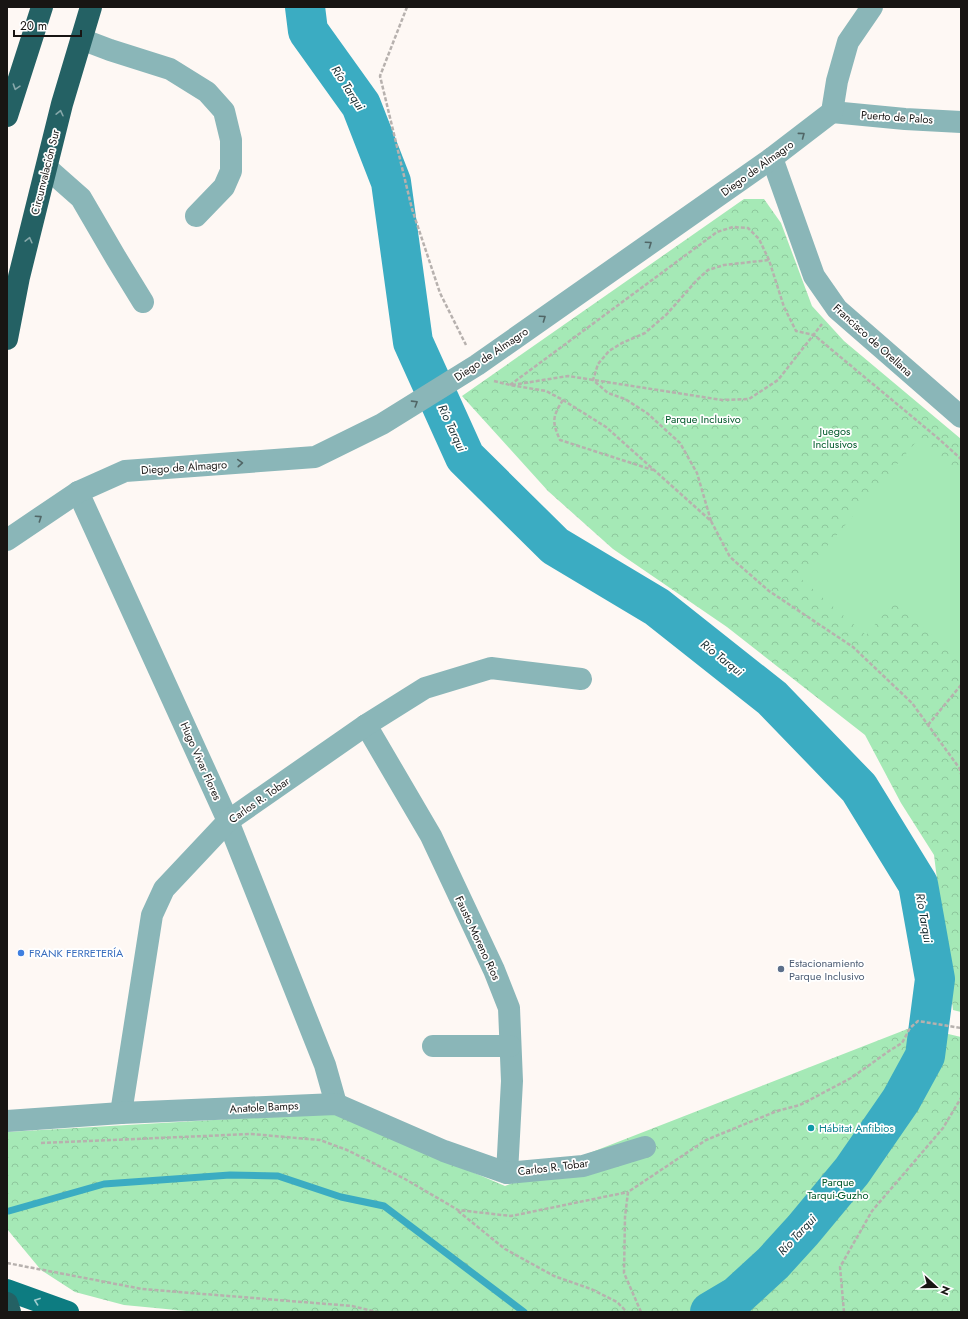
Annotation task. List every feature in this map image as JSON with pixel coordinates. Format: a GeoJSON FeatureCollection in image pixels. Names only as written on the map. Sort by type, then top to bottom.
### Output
{"type":"FeatureCollection","features":[{"type":"Feature","properties":{"kind":"highway"},"geometry":{"type":"LineString","coordinates":[[7,116],[42,7]]}},
{"type":"Feature","properties":{"kind":"highway","name":"Circunvalación Sur"},"geometry":{"type":"LineString","coordinates":[[7,339],[19,277],[62,104],[91,7]]}},
{"type":"Feature","properties":{"kind":"highway"},"geometry":{"type":"LineString","coordinates":[[7,1303],[10,1312]]}},
{"type":"Feature","properties":{"kind":"main road"},"geometry":{"type":"LineString","coordinates":[[7,1290],[68,1312]]}},
{"type":"Feature","properties":{"kind":"street"},"geometry":{"type":"LineString","coordinates":[[832,112],[837,82],[848,42],[872,7]]}},
{"type":"Feature","properties":{"kind":"street"},"geometry":{"type":"LineString","coordinates":[[81,39],[170,69],[206,92],[224,111],[231,140],[230,171],[224,187],[196,216]]}},
{"type":"Feature","properties":{"kind":"street","name":"Diego de Almagro"},"geometry":{"type":"LineString","coordinates":[[7,540],[78,492],[125,471],[314,457],[382,424],[477,365],[772,158],[832,112]]}},
{"type":"Feature","properties":{"kind":"street","name":"Puerto de Palos"},"geometry":{"type":"LineString","coordinates":[[832,112],[906,119],[961,122]]}},
{"type":"Feature","properties":{"kind":"street","name":"Francisco de Orellana"},"geometry":{"type":"LineString","coordinates":[[772,158],[814,276],[837,309],[961,417]]}},
{"type":"Feature","properties":{"kind":"street"},"geometry":{"type":"LineString","coordinates":[[47,168],[81,198],[143,302]]}},
{"type":"Feature","properties":{"kind":"street","name":"Hugo Vivar Flores"},"geometry":{"type":"LineString","coordinates":[[78,492],[228,821],[325,1065],[336,1104]]}},
{"type":"Feature","properties":{"kind":"street","name":"Carlos R. Tobar"},"geometry":{"type":"LineString","coordinates":[[121,1113],[152,915],[164,889],[228,821],[366,725],[425,688],[491,668],[581,679]]}},
{"type":"Feature","properties":{"kind":"street","name":"Fausto Moreno Ríos"},"geometry":{"type":"LineString","coordinates":[[366,725],[431,836],[494,970],[509,1008],[512,1081],[507,1173]]}},
{"type":"Feature","properties":{"kind":"street"},"geometry":{"type":"LineString","coordinates":[[433,1046],[510,1046]]}},
{"type":"Feature","properties":{"kind":"street","name":"Anatole Bamps"},"geometry":{"type":"LineString","coordinates":[[7,1121],[121,1113],[336,1104],[444,1151],[507,1173]]}},
{"type":"Feature","properties":{"kind":"street","name":"Carlos R. Tobar"},"geometry":{"type":"LineString","coordinates":[[507,1173],[583,1166],[645,1147]]}},
{"type":"Feature","properties":{"kind":"path"},"geometry":{"type":"LineString","coordinates":[[407,7],[380,76],[412,209],[440,293],[477,365],[487,378],[510,385],[546,391],[606,427],[711,521]]}},
{"type":"Feature","properties":{"kind":"path"},"geometry":{"type":"LineString","coordinates":[[510,385],[716,232],[733,227],[748,228],[759,238],[769,260],[784,307],[796,331],[814,335],[961,459]]}},
{"type":"Feature","properties":{"kind":"path"},"geometry":{"type":"LineString","coordinates":[[593,380],[598,364],[609,351],[622,343],[645,333],[667,314],[697,280],[708,270],[724,265],[769,260]]}},
{"type":"Feature","properties":{"kind":"path"},"geometry":{"type":"LineString","coordinates":[[510,385],[568,376],[722,400],[750,399],[778,380],[837,309]]}},
{"type":"Feature","properties":{"kind":"path"},"geometry":{"type":"LineString","coordinates":[[593,380],[608,392],[625,399],[647,413],[680,443],[697,473],[711,521],[730,557],[769,592],[852,647],[912,703],[960,767],[961,774]]}},
{"type":"Feature","properties":{"kind":"path"},"geometry":{"type":"LineString","coordinates":[[563,400],[557,410],[553,426],[560,440],[654,470]]}},
{"type":"Feature","properties":{"kind":"path"},"geometry":{"type":"LineString","coordinates":[[928,725],[961,685]]}},
{"type":"Feature","properties":{"kind":"path"},"geometry":{"type":"LineString","coordinates":[[458,1210],[511,1216],[628,1192],[706,1140],[777,1111],[800,1105],[851,1078],[889,1050],[902,1043],[910,1028],[918,1021],[961,1028]]}},
{"type":"Feature","properties":{"kind":"path"},"geometry":{"type":"LineString","coordinates":[[844,1312],[840,1267],[872,1211],[943,1128],[961,1098]]}},
{"type":"Feature","properties":{"kind":"path"},"geometry":{"type":"LineString","coordinates":[[36,1143],[250,1134],[320,1140],[347,1150],[398,1176],[458,1210],[505,1249],[554,1276],[591,1288],[617,1302],[627,1312]]}},
{"type":"Feature","properties":{"kind":"path"},"geometry":{"type":"LineString","coordinates":[[628,1192],[625,1217],[624,1273],[640,1312]]}},
{"type":"Feature","properties":{"kind":"path"},"geometry":{"type":"LineString","coordinates":[[7,1263],[142,1289],[352,1306],[377,1312]]}},
{"type":"Feature","properties":{"kind":"green space","name":"Parque Inclusivo"},"geometry":{"type":"Polygon","coordinates":[[[744,199],[764,199],[781,223],[812,306],[844,341],[961,439],[961,1012],[953,1010],[934,855],[901,803],[865,735],[727,627],[613,549],[548,491],[462,396],[744,199]]]}},
{"type":"Feature","properties":{"kind":"green space"},"geometry":{"type":"Polygon","coordinates":[[[916,442],[961,481],[961,660],[894,602],[866,635],[800,578],[916,442]]]}},
{"type":"Feature","properties":{"kind":"green space","name":"Parque Tarqui-Guzho"},"geometry":{"type":"Polygon","coordinates":[[[910,1028],[923,1028],[961,1037],[961,1312],[197,1312],[124,1305],[75,1292],[41,1270],[7,1229],[7,1132],[334,1113],[505,1186],[910,1028]]]}},
{"type":"Feature","properties":{"kind":"waterway","name":"Río Tarqui"},"geometry":{"type":"LineString","coordinates":[[305,7],[308,31],[361,105],[391,182],[413,342],[465,457],[555,546],[657,607],[772,698],[859,788],[918,884],[935,979],[925,1056],[901,1100],[852,1171],[803,1230],[773,1263],[737,1296],[710,1312]]}},
{"type":"Feature","properties":{"kind":"waterway"},"geometry":{"type":"LineString","coordinates":[[9,1211],[104,1184],[230,1175],[278,1176],[341,1197],[384,1206],[524,1312]]}},
{"type":"Feature","properties":{"kind":"place","name":"FRANK FERRETERÍA"},"geometry":{"type":"Point","coordinates":[21,953]}},
{"type":"Feature","properties":{"kind":"place","name":"Estacionamiento Parque Inclusivo"},"geometry":{"type":"Point","coordinates":[781,969]}},
{"type":"Feature","properties":{"kind":"place","name":"Hábitat Anfibios"},"geometry":{"type":"Point","coordinates":[811,1128]}},
{"type":"Feature","properties":{"kind":"park label","name":"Juegos Inclusivos"},"geometry":{"type":"Point","coordinates":[835,437]}}]}
